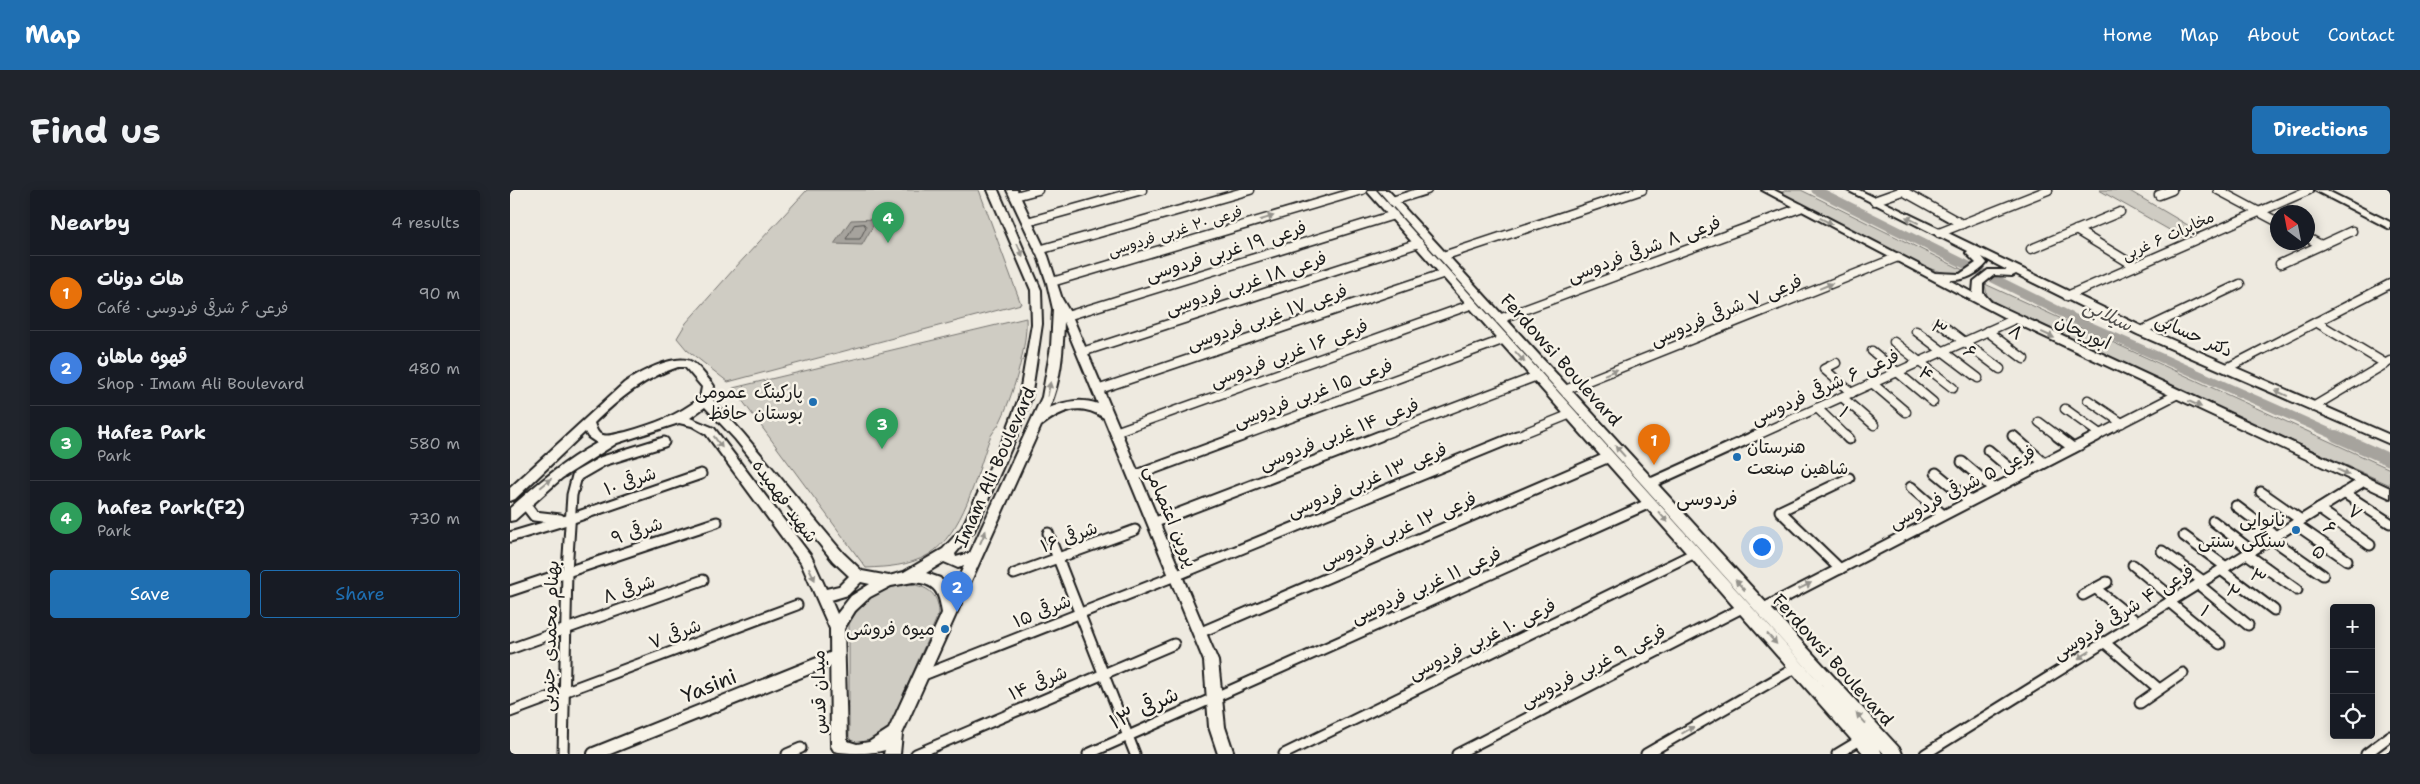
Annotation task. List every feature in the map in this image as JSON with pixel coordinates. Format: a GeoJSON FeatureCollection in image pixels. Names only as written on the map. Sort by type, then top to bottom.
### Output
{"type":"FeatureCollection","features":[{"type":"Feature","properties":{"kind":"main road","name":"Imam Ali Boulevard"},"geometry":{"type":"LineString","coordinates":[[906,578],[948,553],[967,530],[1011,435],[1025,398],[1037,324],[1036,290],[993,190]]}},
{"type":"Feature","properties":{"kind":"main road","name":"Ferdowsi Boulevard"},"geometry":{"type":"LineString","coordinates":[[1371,190],[1797,668],[1832,696],[1894,754]]}},
{"type":"Feature","properties":{"kind":"main road","name":"Ferdowsi Boulevard"},"geometry":{"type":"LineString","coordinates":[[1383,190],[1762,609],[1832,696],[1862,740],[1874,754]]}},
{"type":"Feature","properties":{"kind":"main road","name":"ابوریحان"},"geometry":{"type":"LineString","coordinates":[[1767,190],[2015,319],[2390,493]]}},
{"type":"Feature","properties":{"kind":"main road","name":"دکتر حسابی"},"geometry":{"type":"LineString","coordinates":[[1852,190],[2141,331],[2390,440]]}},
{"type":"Feature","properties":{"kind":"main road"},"geometry":{"type":"LineString","coordinates":[[2319,190],[2390,226]]}},
{"type":"Feature","properties":{"kind":"main road"},"geometry":{"type":"LineString","coordinates":[[2333,190],[2390,218]]}},
{"type":"Feature","properties":{"kind":"main road","name":"Imam Ali Boulevard"},"geometry":{"type":"LineString","coordinates":[[949,613],[1048,397],[1057,348],[1057,299],[1039,250],[1014,196]]}},
{"type":"Feature","properties":{"kind":"main road"},"geometry":{"type":"LineString","coordinates":[[998,204],[1004,207],[1014,196]]}},
{"type":"Feature","properties":{"kind":"main road"},"geometry":{"type":"LineString","coordinates":[[1007,222],[1011,216],[1018,214],[1026,219]]}},
{"type":"Feature","properties":{"kind":"main road"},"geometry":{"type":"LineString","coordinates":[[1923,270],[1946,277],[1964,277],[1982,263],[1957,242]]}},
{"type":"Feature","properties":{"kind":"main road"},"geometry":{"type":"LineString","coordinates":[[1996,309],[1978,294],[1977,284],[1992,272],[1998,271],[2033,279]]}},
{"type":"Feature","properties":{"kind":"main road","name":"پروین اعتصامی"},"geometry":{"type":"LineString","coordinates":[[1057,299],[1067,316],[1211,661],[1217,727],[1226,754]]}},
{"type":"Feature","properties":{"kind":"main road"},"geometry":{"type":"LineString","coordinates":[[510,496],[515,489],[626,385],[652,371],[678,363],[688,364],[708,386],[706,400],[691,412],[678,419],[615,439],[584,454],[558,472],[510,516]]}},
{"type":"Feature","properties":{"kind":"main road","name":"شهید فهمیده"},"geometry":{"type":"LineString","coordinates":[[706,400],[739,436],[838,558],[858,576]]}},
{"type":"Feature","properties":{"kind":"main road"},"geometry":{"type":"LineString","coordinates":[[1034,426],[1051,412],[1075,404],[1098,407],[1108,415]]}},
{"type":"Feature","properties":{"kind":"main road","name":"شهید فهمیده"},"geometry":{"type":"LineString","coordinates":[[678,419],[695,423],[710,431],[806,560],[837,629]]}},
{"type":"Feature","properties":{"kind":"main road"},"geometry":{"type":"LineString","coordinates":[[588,422],[592,434],[601,440],[615,439]]}},
{"type":"Feature","properties":{"kind":"main road"},"geometry":{"type":"LineString","coordinates":[[948,553],[950,560],[954,562],[964,562],[974,557]]}},
{"type":"Feature","properties":{"kind":"main road"},"geometry":{"type":"LineString","coordinates":[[822,596],[843,591],[858,576],[888,581]]}},
{"type":"Feature","properties":{"kind":"main road","name":"میدان قدس"},"geometry":{"type":"LineString","coordinates":[[894,734],[877,747],[867,751],[839,750],[837,629],[844,615],[855,601],[888,581],[906,578],[923,578],[937,583],[946,592],[949,613]]}},
{"type":"Feature","properties":{"kind":"main road"},"geometry":{"type":"LineString","coordinates":[[892,754],[894,734],[949,613]]}},
{"type":"Feature","properties":{"kind":"street"},"geometry":{"type":"LineString","coordinates":[[1014,196],[1038,190]]}},
{"type":"Feature","properties":{"kind":"street"},"geometry":{"type":"LineString","coordinates":[[1026,219],[1142,190]]}},
{"type":"Feature","properties":{"kind":"street"},"geometry":{"type":"LineString","coordinates":[[1039,250],[1250,190]]}},
{"type":"Feature","properties":{"kind":"street","name":"فرعی ۲۰ غربی فردوسی"},"geometry":{"type":"LineString","coordinates":[[1052,282],[1362,190]]}},
{"type":"Feature","properties":{"kind":"street"},"geometry":{"type":"LineString","coordinates":[[1392,201],[1427,190]]}},
{"type":"Feature","properties":{"kind":"street"},"geometry":{"type":"LineString","coordinates":[[1443,256],[1642,190]]}},
{"type":"Feature","properties":{"kind":"street"},"geometry":{"type":"LineString","coordinates":[[1874,201],[1903,190],[1962,224]]}},
{"type":"Feature","properties":{"kind":"street"},"geometry":{"type":"LineString","coordinates":[[1938,233],[2048,190]]}},
{"type":"Feature","properties":{"kind":"street"},"geometry":{"type":"LineString","coordinates":[[2159,196],[2172,190]]}},
{"type":"Feature","properties":{"kind":"street"},"geometry":{"type":"LineString","coordinates":[[2218,190],[2270,218]]}},
{"type":"Feature","properties":{"kind":"street","name":"مخابرات ۶ غربی"},"geometry":{"type":"LineString","coordinates":[[2067,296],[2309,190]]}},
{"type":"Feature","properties":{"kind":"street","name":"فرعی ۸ شرقی فردوسی"},"geometry":{"type":"LineString","coordinates":[[1498,319],[1800,208]]}},
{"type":"Feature","properties":{"kind":"street"},"geometry":{"type":"LineString","coordinates":[[2031,249],[2120,212]]}},
{"type":"Feature","properties":{"kind":"street","name":"فرعی ۱۹ غربی فردوسی"},"geometry":{"type":"LineString","coordinates":[[1067,316],[1394,215]]}},
{"type":"Feature","properties":{"kind":"street"},"geometry":{"type":"LineString","coordinates":[[2076,230],[2134,266]]}},
{"type":"Feature","properties":{"kind":"street"},"geometry":{"type":"LineString","coordinates":[[2280,264],[2352,231]]}},
{"type":"Feature","properties":{"kind":"street"},"geometry":{"type":"LineString","coordinates":[[2315,242],[2321,245]]}},
{"type":"Feature","properties":{"kind":"street","name":"فرعی ۱۸ غربی فردوسی"},"geometry":{"type":"LineString","coordinates":[[1082,352],[1419,243]]}},
{"type":"Feature","properties":{"kind":"street","name":"فرعی ۷ شرقی فردوسی"},"geometry":{"type":"LineString","coordinates":[[1565,390],[1898,258]]}},
{"type":"Feature","properties":{"kind":"street","name":"فرعی ۱۷ غربی فردوسی"},"geometry":{"type":"LineString","coordinates":[[1100,395],[1445,273]]}},
{"type":"Feature","properties":{"kind":"street"},"geometry":{"type":"LineString","coordinates":[[2141,331],[2240,284]]}},
{"type":"Feature","properties":{"kind":"street"},"geometry":{"type":"LineString","coordinates":[[2226,368],[2390,284]]}},
{"type":"Feature","properties":{"kind":"street","name":"فرعی ۱۶ غربی فردوسی"},"geometry":{"type":"LineString","coordinates":[[1115,432],[1473,304]]}},
{"type":"Feature","properties":{"kind":"street","name":"فرعی ۶ شرقی فردوسی"},"geometry":{"type":"LineString","coordinates":[[1649,484],[2015,319]]}},
{"type":"Feature","properties":{"kind":"street"},"geometry":{"type":"LineString","coordinates":[[1938,322],[2000,369]]}},
{"type":"Feature","properties":{"kind":"street"},"geometry":{"type":"LineString","coordinates":[[2313,407],[2388,362],[2316,322]]}},
{"type":"Feature","properties":{"kind":"street","name":"۳"},"geometry":{"type":"LineString","coordinates":[[1916,331],[1943,352]]}},
{"type":"Feature","properties":{"kind":"street","name":"۸"},"geometry":{"type":"LineString","coordinates":[[1988,331],[2024,359]]}},
{"type":"Feature","properties":{"kind":"street","name":"فرعی ۱۵ غربی فردوسی"},"geometry":{"type":"LineString","coordinates":[[1134,476],[1504,340]]}},
{"type":"Feature","properties":{"kind":"street"},"geometry":{"type":"LineString","coordinates":[[1894,342],[1953,388]]}},
{"type":"Feature","properties":{"kind":"street"},"geometry":{"type":"LineString","coordinates":[[1872,351],[1897,372]]}},
{"type":"Feature","properties":{"kind":"street","name":"۶"},"geometry":{"type":"LineString","coordinates":[[1943,352],[1978,378]]}},
{"type":"Feature","properties":{"kind":"street"},"geometry":{"type":"LineString","coordinates":[[1836,363],[1824,369],[1852,392]]}},
{"type":"Feature","properties":{"kind":"street","name":"۴"},"geometry":{"type":"LineString","coordinates":[[1897,372],[1933,402]]}},
{"type":"Feature","properties":{"kind":"street","name":"فرعی ۱۴ غربی فردوسی"},"geometry":{"type":"LineString","coordinates":[[1153,523],[1537,376]]}},
{"type":"Feature","properties":{"kind":"street"},"geometry":{"type":"LineString","coordinates":[[1872,383],[1906,412]]}},
{"type":"Feature","properties":{"kind":"street","name":"فرعی ۵ شرقی فردوسی"},"geometry":{"type":"LineString","coordinates":[[1762,609],[2176,395]]}},
{"type":"Feature","properties":{"kind":"street"},"geometry":{"type":"LineString","coordinates":[[1842,397],[1874,425]]}},
{"type":"Feature","properties":{"kind":"street"},"geometry":{"type":"LineString","coordinates":[[2088,400],[2122,423]]}},
{"type":"Feature","properties":{"kind":"street","name":"۱"},"geometry":{"type":"LineString","coordinates":[[1817,408],[1849,438]]}},
{"type":"Feature","properties":{"kind":"street"},"geometry":{"type":"LineString","coordinates":[[2065,409],[2100,434]]}},
{"type":"Feature","properties":{"kind":"street","name":"فرعی ۱۳ غربی فردوسی"},"geometry":{"type":"LineString","coordinates":[[1175,576],[1571,414]]}},
{"type":"Feature","properties":{"kind":"street"},"geometry":{"type":"LineString","coordinates":[[2038,422],[2073,448]]}},
{"type":"Feature","properties":{"kind":"street"},"geometry":{"type":"LineString","coordinates":[[2013,436],[2044,463]]}},
{"type":"Feature","properties":{"kind":"street"},"geometry":{"type":"LineString","coordinates":[[524,503],[528,513],[537,519],[570,519],[572,495],[577,476],[603,461],[664,442]]}},
{"type":"Feature","properties":{"kind":"street"},"geometry":{"type":"LineString","coordinates":[[1988,450],[2019,476]]}},
{"type":"Feature","properties":{"kind":"street","name":"فرعی ۱۲ غربی فردوسی"},"geometry":{"type":"LineString","coordinates":[[1199,633],[1609,456]]}},
{"type":"Feature","properties":{"kind":"street"},"geometry":{"type":"LineString","coordinates":[[1962,462],[1994,489]]}},
{"type":"Feature","properties":{"kind":"street"},"geometry":{"type":"LineString","coordinates":[[1936,473],[1970,501]]}},
{"type":"Feature","properties":{"kind":"street","name":"۱۰ شرقی"},"geometry":{"type":"LineString","coordinates":[[510,537],[570,519],[701,474]]}},
{"type":"Feature","properties":{"kind":"street"},"geometry":{"type":"LineString","coordinates":[[1840,569],[1780,511],[1849,478]]}},
{"type":"Feature","properties":{"kind":"street","name":"فرعی ۴ شرقی فردوسی"},"geometry":{"type":"LineString","coordinates":[[1925,754],[2364,481]]}},
{"type":"Feature","properties":{"kind":"street"},"geometry":{"type":"LineString","coordinates":[[1911,487],[1943,515]]}},
{"type":"Feature","properties":{"kind":"street","name":"۶"},"geometry":{"type":"LineString","coordinates":[[2261,492],[2346,560]]}},
{"type":"Feature","properties":{"kind":"street"},"geometry":{"type":"LineString","coordinates":[[2344,493],[2390,523]]}},
{"type":"Feature","properties":{"kind":"street","name":"فرعی ۱۱ غربی فردوسی"},"geometry":{"type":"LineString","coordinates":[[1214,697],[1650,503]]}},
{"type":"Feature","properties":{"kind":"street","name":"۵"},"geometry":{"type":"LineString","coordinates":[[2236,506],[2323,575]]}},
{"type":"Feature","properties":{"kind":"street","name":"۷"},"geometry":{"type":"LineString","coordinates":[[2320,509],[2370,545]]}},
{"type":"Feature","properties":{"kind":"street","name":"بهنام محمدی جنوبی"},"geometry":{"type":"LineString","coordinates":[[563,754],[570,519]]}},
{"type":"Feature","properties":{"kind":"street","name":"۹ شرقی"},"geometry":{"type":"LineString","coordinates":[[510,591],[717,522]]}},
{"type":"Feature","properties":{"kind":"street"},"geometry":{"type":"LineString","coordinates":[[2213,522],[2296,590]]}},
{"type":"Feature","properties":{"kind":"street","name":"۱۶ شرقی"},"geometry":{"type":"LineString","coordinates":[[1014,574],[1135,530]]}},
{"type":"Feature","properties":{"kind":"street"},"geometry":{"type":"LineString","coordinates":[[1048,533],[1105,673],[1135,754]]}},
{"type":"Feature","properties":{"kind":"street","name":"۳"},"geometry":{"type":"LineString","coordinates":[[2184,536],[2274,610]]}},
{"type":"Feature","properties":{"kind":"street","name":"۲"},"geometry":{"type":"LineString","coordinates":[[2162,550],[2248,624]]}},
{"type":"Feature","properties":{"kind":"street","name":"فرعی ۱۰ غربی فردوسی"},"geometry":{"type":"LineString","coordinates":[[1284,754],[1695,553]]}},
{"type":"Feature","properties":{"kind":"street","name":"۱"},"geometry":{"type":"LineString","coordinates":[[2133,565],[2220,644]]}},
{"type":"Feature","properties":{"kind":"street","name":"۱۵ شرقی"},"geometry":{"type":"LineString","coordinates":[[920,676],[1175,576]]}},
{"type":"Feature","properties":{"kind":"street","name":"۸ شرقی"},"geometry":{"type":"LineString","coordinates":[[510,649],[703,580]]}},
{"type":"Feature","properties":{"kind":"street"},"geometry":{"type":"LineString","coordinates":[[2083,595],[2106,582]]}},
{"type":"Feature","properties":{"kind":"street"},"geometry":{"type":"LineString","coordinates":[[2095,588],[2137,622]]}},
{"type":"Feature","properties":{"kind":"street","name":"۷ شرقی"},"geometry":{"type":"LineString","coordinates":[[510,712],[797,605]]}},
{"type":"Feature","properties":{"kind":"street","name":"فرعی ۹ غربی فردوسی"},"geometry":{"type":"LineString","coordinates":[[1457,754],[1744,607]]}},
{"type":"Feature","properties":{"kind":"street"},"geometry":{"type":"LineString","coordinates":[[2104,642],[2159,690]]}},
{"type":"Feature","properties":{"kind":"street","name":"۱۴ شرقی"},"geometry":{"type":"LineString","coordinates":[[916,754],[1174,644]]}},
{"type":"Feature","properties":{"kind":"street","name":"Yasini"},"geometry":{"type":"LineString","coordinates":[[594,754],[838,656]]}},
{"type":"Feature","properties":{"kind":"street"},"geometry":{"type":"LineString","coordinates":[[1646,754],[1797,668]]}},
{"type":"Feature","properties":{"kind":"street"},"geometry":{"type":"LineString","coordinates":[[2140,703],[2183,673]]}},
{"type":"Feature","properties":{"kind":"street","name":"۱۳ شرقی"},"geometry":{"type":"LineString","coordinates":[[1088,754],[1214,697]]}},
{"type":"Feature","properties":{"kind":"street"},"geometry":{"type":"LineString","coordinates":[[2367,754],[2390,736]]}},
{"type":"Feature","properties":{"kind":"street"},"geometry":{"type":"LineString","coordinates":[[1837,754],[1862,740]]}},
{"type":"Feature","properties":{"kind":"street"},"geometry":{"type":"LineString","coordinates":[[787,754],[801,748]]}},
{"type":"Feature","properties":{"kind":"shaded area"},"geometry":{"type":"Polygon","coordinates":[[[807,190],[979,190],[1021,304],[728,382],[687,350],[677,338],[686,323],[807,190]]]}},
{"type":"Feature","properties":{"kind":"shaded area"},"geometry":{"type":"Polygon","coordinates":[[[1786,190],[1801,190],[1963,270],[1961,273],[1946,273],[1924,267],[1780,193],[1786,190]]]}},
{"type":"Feature","properties":{"kind":"shaded area"},"geometry":{"type":"Polygon","coordinates":[[[2099,190],[2128,190],[2203,234],[2187,240],[2099,190]]]}},
{"type":"Feature","properties":{"kind":"shaded area"},"geometry":{"type":"Polygon","coordinates":[[[1985,284],[2390,469],[2390,485],[2064,338],[1996,303],[1987,296],[1985,284]]]}},
{"type":"Feature","properties":{"kind":"shaded area"},"geometry":{"type":"Polygon","coordinates":[[[1026,318],[1022,357],[1014,387],[999,424],[990,438],[960,518],[951,533],[940,545],[928,555],[905,564],[866,568],[733,388],[1026,318]]]}},
{"type":"Feature","properties":{"kind":"shaded area"},"geometry":{"type":"Polygon","coordinates":[[[910,584],[931,592],[937,600],[939,613],[887,732],[877,741],[854,745],[849,737],[849,624],[860,608],[874,596],[890,588],[910,584]]]}},
{"type":"Feature","properties":{"kind":"water"},"geometry":{"type":"Polygon","coordinates":[[[877,219],[862,245],[834,244],[851,220],[877,219]]]}},
{"type":"Feature","properties":{"kind":"waterway","name":"سیلابی"},"geometry":{"type":"LineString","coordinates":[[1816,190],[2087,325],[2339,437]]}},
{"type":"Feature","properties":{"kind":"waterway","name":"سیلابی"},"geometry":{"type":"LineString","coordinates":[[2336,436],[2390,460]]}},
{"type":"Feature","properties":{"kind":"place","name":"hafez Park(F2)"},"geometry":{"type":"Point","coordinates":[888,243]}},
{"type":"Feature","properties":{"kind":"place","name":"پارکینگ عمومی بوستان حافظ"},"geometry":{"type":"Point","coordinates":[813,402]}},
{"type":"Feature","properties":{"kind":"place","name":"Hafez Park"},"geometry":{"type":"Point","coordinates":[882,449]}},
{"type":"Feature","properties":{"kind":"place","name":"هنرستان شاهین صنعت"},"geometry":{"type":"Point","coordinates":[1737,457]}},
{"type":"Feature","properties":{"kind":"place","name":"هات دونات"},"geometry":{"type":"Point","coordinates":[1654,465]}},
{"type":"Feature","properties":{"kind":"place","name":"نانوایی سنگکی سنتی"},"geometry":{"type":"Point","coordinates":[2296,530]}},
{"type":"Feature","properties":{"kind":"place","name":"قهوه ماهان"},"geometry":{"type":"Point","coordinates":[957,612]}},
{"type":"Feature","properties":{"kind":"place","name":"میوه فروشی"},"geometry":{"type":"Point","coordinates":[945,629]}},
{"type":"Feature","properties":{"kind":"district","name":"فردوسی"},"geometry":{"type":"Point","coordinates":[1707,498]}}]}
